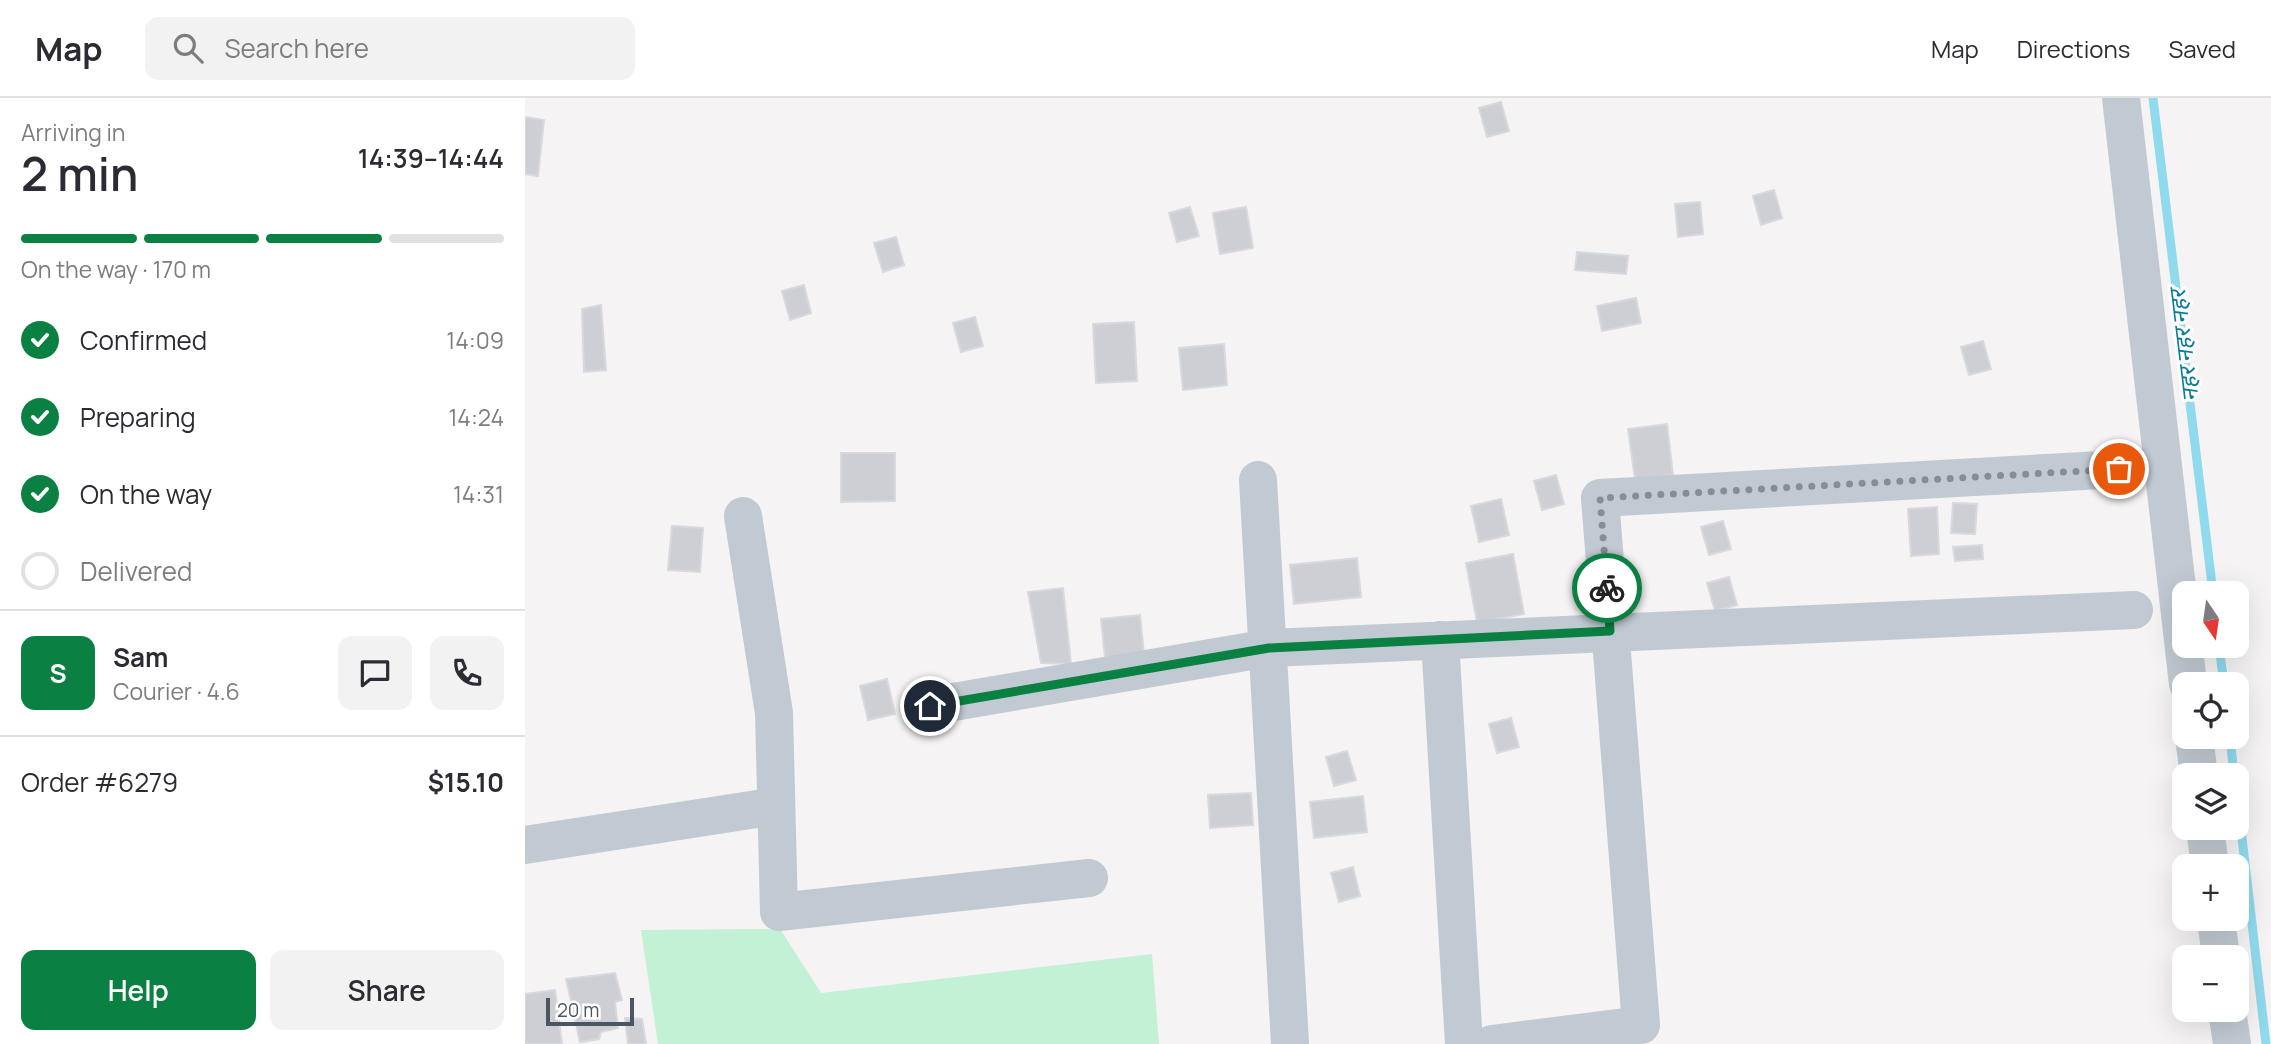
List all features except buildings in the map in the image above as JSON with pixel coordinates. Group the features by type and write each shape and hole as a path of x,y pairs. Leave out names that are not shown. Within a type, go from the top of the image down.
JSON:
{"street":[{"path":"2121,98 2187,672"},
{"path":"1492,1044 1641,1025 1600,498 2119,469"},
{"path":"1258,480 1290,1044"},
{"path":"743,516 774,713 779,912 1089,878"},
{"path":"930,706 1269,648 2134,610"},
{"path":"1440,640 1464,1044"},
{"path":"525,845 776,807"},
{"path":"2229,1022 2232,1044"}],"green space":[{"path":"780,929 821,993 1152,954 1159,1044 658,1044 641,930"}],"waterway":[{"name":"नहर नहर नहर","path":"2153,98 2212,581"},
{"name":"नहर नहर नहर","path":"2221,658 2222,672"},
{"name":"नहर नहर नहर","path":"2231,749 2233,763"},
{"name":"नहर नहर नहर","path":"2242,840 2266,1044"}],"way so far":[{"path":"1607,588 1600,498 2119,469"}],"route":[{"path":"930,706 1269,648 1610,631 1607,588"}]}
